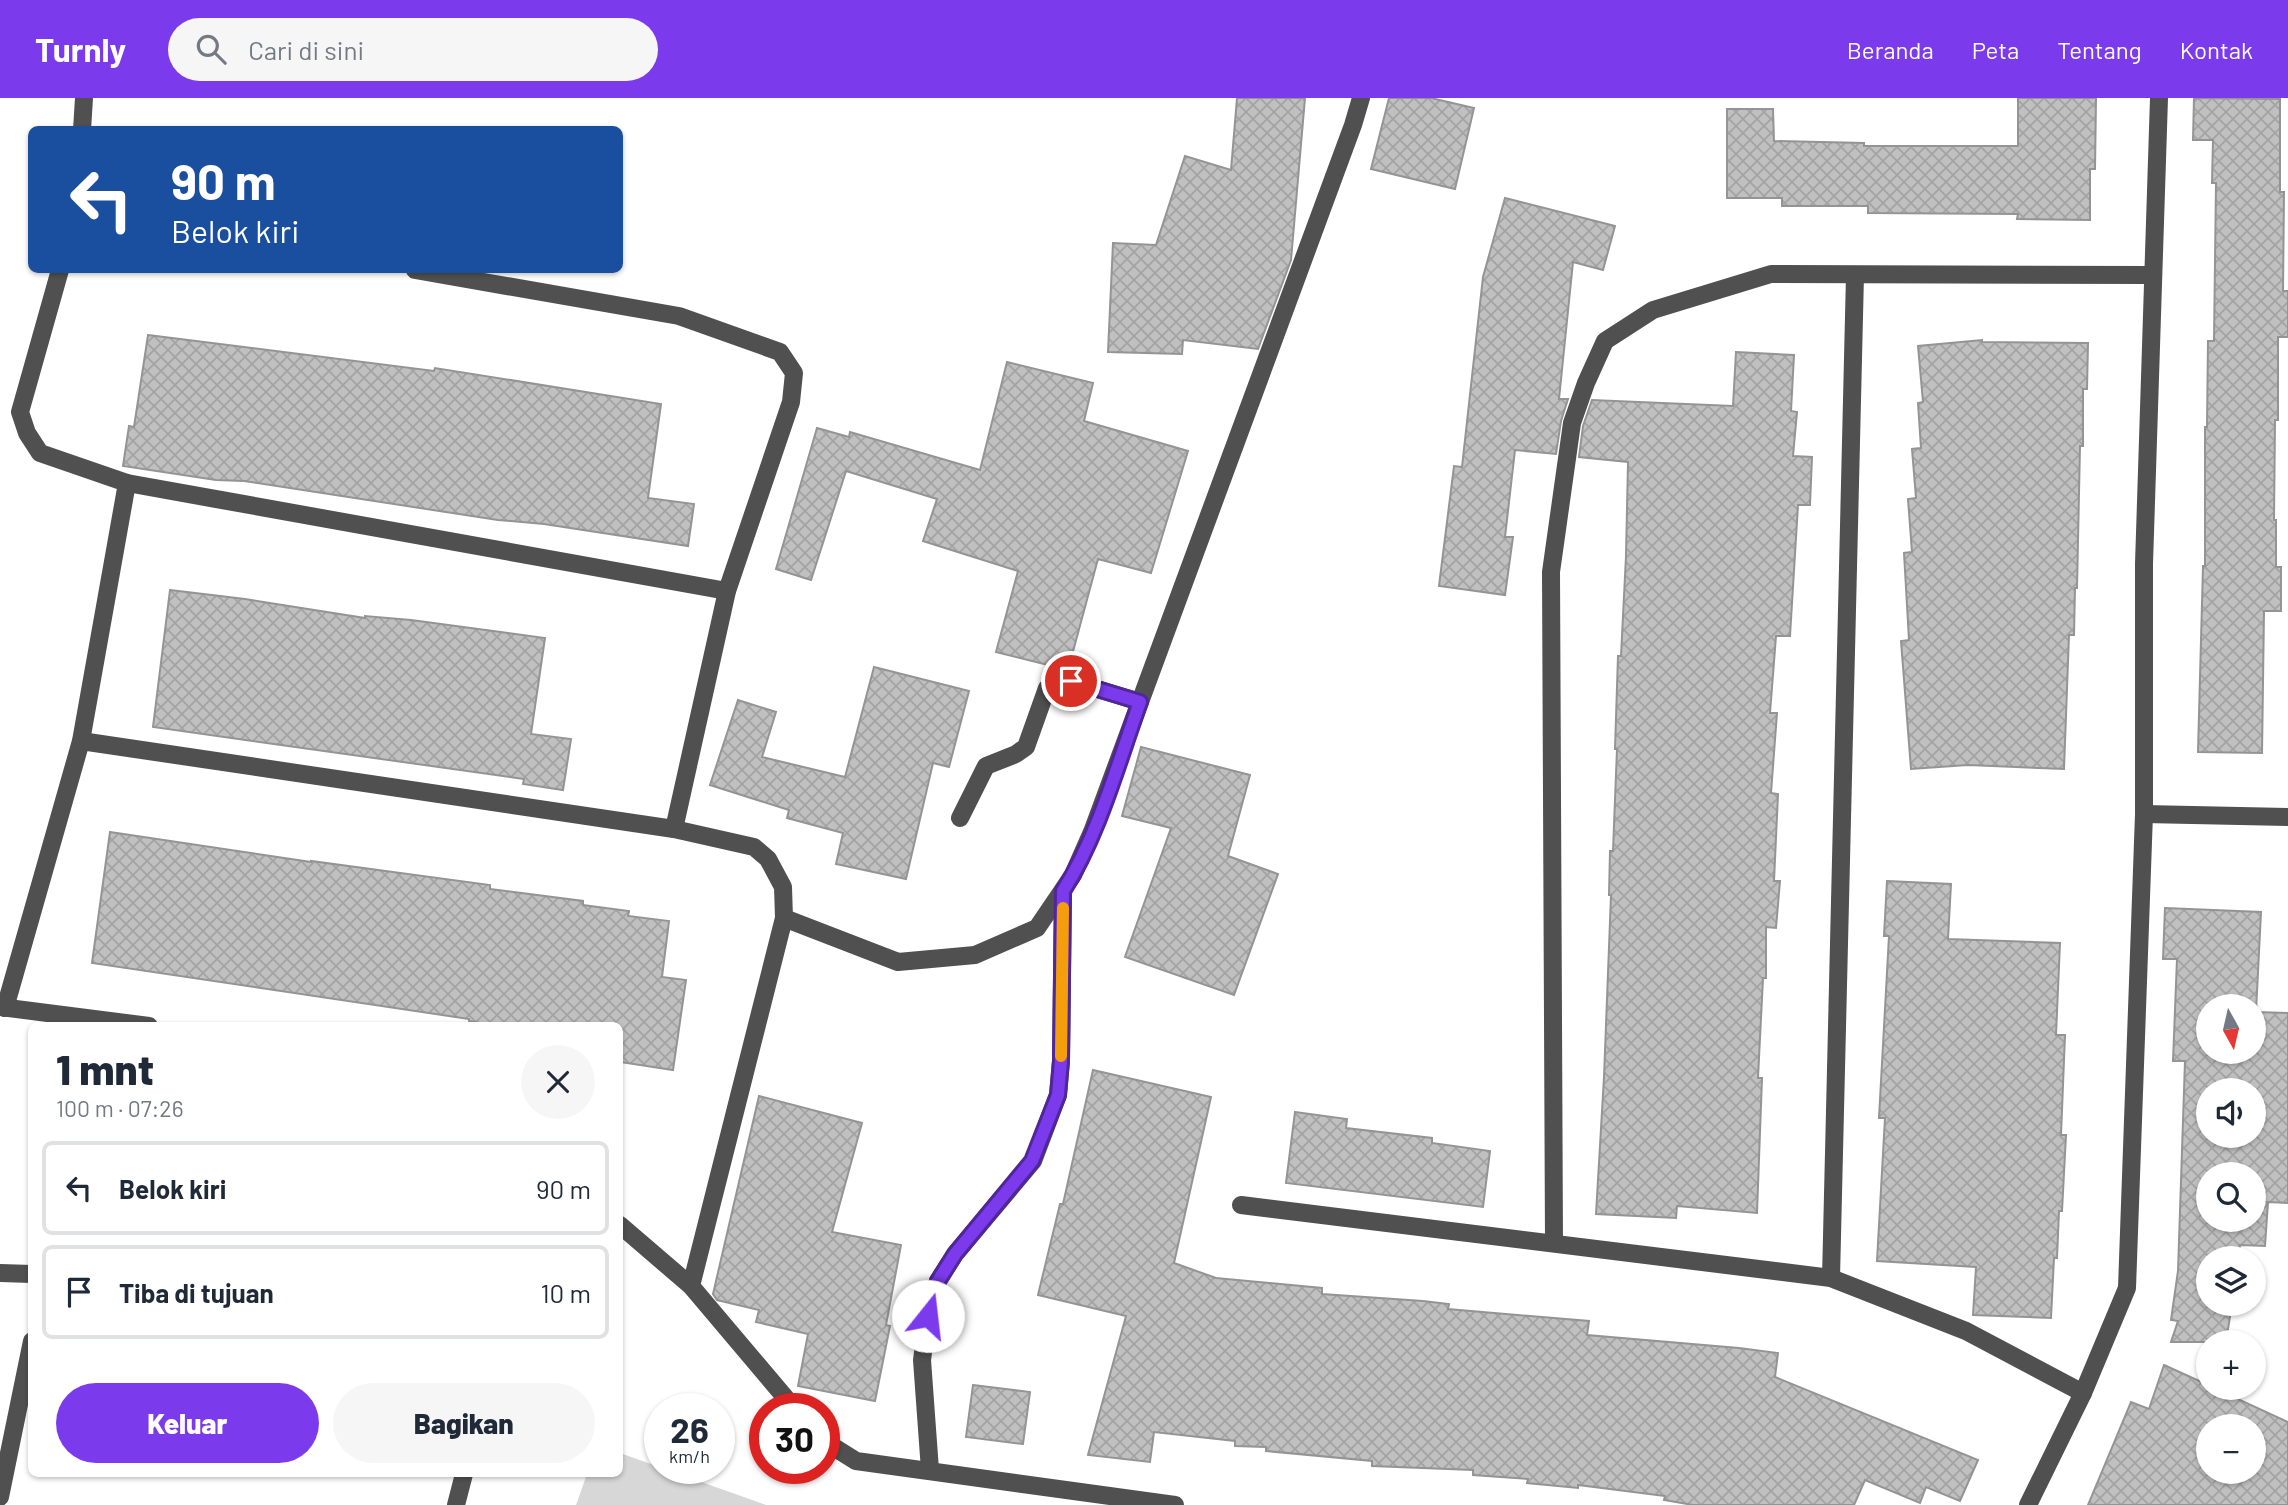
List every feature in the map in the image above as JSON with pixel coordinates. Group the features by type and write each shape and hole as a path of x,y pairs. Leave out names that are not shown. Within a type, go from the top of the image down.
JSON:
{"street":[{"path":"82,126 84,98"},
{"path":"784,918 898,962 975,955 1037,929 1073,875 1092,832 1270,353 1361,98"},
{"path":"2028,1505 2083,1393 2127,1288 2144,814 2144,564 2159,98"},
{"path":"59,273 20,412 27,433 40,453 127,484 727,591"},
{"path":"432,273 679,316 780,352 794,373 791,402 727,591 674,829"},
{"path":"1554,1243 1551,572 1572,423 1605,341 1654,310 1771,274 2152,275"},
{"path":"1831,1278 1855,275"},
{"path":"94,1022 66,1020 2,1008 81,741 127,484"},
{"path":"960,818 986,766 1026,747 1047,688 1058,681 1071,681 1140,702"},
{"path":"81,741 674,829 754,847 768,859 783,887 784,918 691,1286"},
{"path":"2144,814 2288,817"},
{"path":"930,1470 922,1360 928,1316 938,1281 955,1254 1032,1161 1058,1095 1061,1061 1063,891"},
{"path":"1241,1205 1831,1278 1966,1331 2083,1393"},
{"path":"623,1228 691,1286 781,1393"},
{"path":"0,1273 28,1273"},
{"path":"0,1497 28,1360"},
{"path":"840,1451 856,1461 1175,1505"},
{"path":"456,1505 463,1477"}],"shaded area":[{"path":"623,1454 644,1462 644,1484 707,1484 766,1505 576,1505 586,1477 623,1477"}],"building":[{"path":"1237,98 1305,98 1291,260 1258,349 1183,340 1182,354 1108,352 1113,243 1156,245 1185,156 1231,170"},
{"path":"1389,98 1431,98 1474,108 1455,189 1371,169"},
{"path":"2018,98 2096,98 2095,169 2090,169 2090,220 2017,219 2018,214 1868,213 1868,206 1782,206 1782,198 1727,198 1727,109 1773,109 1774,141 1864,143 1864,146 2018,146"},
{"path":"2194,98 2280,99 2280,192 2284,192 2283,291 2288,291 2288,337 2278,337 2278,420 2275,420 2274,520 2276,567 2281,567 2281,611 2264,611 2262,753 2198,752 2205,566 2205,427 2208,341 2214,341 2216,183 2212,183 2213,140 2193,140"},
{"path":"1505,198 1615,226 1603,270 1573,262 1559,399 1568,399 1561,421 1556,454 1515,450 1505,537 1513,537 1505,595 1439,586 1454,466 1462,467 1483,277"},
{"path":"148,335 434,371 435,368 661,404 648,498 694,504 688,546 244,481 216,480 123,466 129,426 134,427"},
{"path":"1982,340 2088,343 2087,389 2083,389 2083,446 2080,446 2077,588 2074,635 2069,635 2064,769 1968,765 1911,769 1901,641 1909,640 1904,553 1912,552 1908,499 1916,498 1912,449 1921,448 1918,403 1923,402 1918,346"},
{"path":"1736,352 1794,355 1791,411 1797,412 1793,456 1812,457 1810,505 1798,505 1790,636 1776,636 1770,713 1777,713 1771,793 1778,794 1774,881 1780,881 1776,928 1766,927 1766,978 1763,978 1758,1078 1762,1078 1757,1213 1677,1206 1676,1218 1596,1214 1604,1077 1611,895 1610,851 1613,851 1618,656 1621,656 1628,462 1579,457 1583,426 1592,400 1733,406"},
{"path":"1007,362 1093,383 1084,421 1188,451 1151,573 1098,559 1068,670 996,652 1018,571 923,541 937,499 846,471 811,580 776,569 817,428 849,437 850,432 980,470"},
{"path":"170,590 365,618 411,620 545,638 531,734 571,739 563,790 523,784 524,779 153,727"},
{"path":"874,667 969,691 949,767 933,763 906,879 836,864 843,833 787,818 789,810 710,785 738,700 776,712 762,757 845,777"},
{"path":"1141,747 1250,775 1228,856 1278,874 1234,995 1125,957 1171,828 1122,816"},
{"path":"110,832 490,885 490,889 583,901 583,905 629,911 628,916 669,921 662,977 686,980 673,1070 623,1062 623,1022 475,1022 469,1019 92,963"},
{"path":"1887,881 1951,884 1948,939 2060,943 2056,1035 2065,1035 2061,1135 2066,1135 2062,1211 2059,1211 2057,1258 2054,1258 2051,1318 1973,1315 1976,1267 1877,1261 1885,1118 1879,1118 1889,936 1884,936"},
{"path":"2165,908 2261,912 2257,994 2196,994 2196,1064 2266,1064 2266,1012 2288,1013 2288,1203 2268,1202 2266,1231 2266,1162 2196,1162 2196,1232 2266,1232 2265,1246 2196,1246 2196,1316 2230,1316 2228,1330 2196,1330 2196,1342 2171,1342 2178,1321 2171,1320 2178,1271 2185,1061 2173,1061 2177,959 2163,959"},
{"path":"1093,1070 1211,1097 1174,1263 1216,1278 1322,1288 1322,1294 1423,1301 1449,1304 1448,1309 1589,1321 1587,1335 1778,1353 1775,1377 1978,1460 1960,1501 1926,1487 1920,1503 1865,1480 1854,1505 1693,1505 1664,1500 1665,1496 1578,1485 1578,1488 1527,1483 1528,1479 1473,1475 1473,1470 1372,1466 1372,1461 1266,1451 1266,1447 1235,1446 1235,1441 1154,1432 1150,1462 1088,1455 1126,1316 1038,1295 1060,1204 1063,1204"},
{"path":"759,1096 862,1123 832,1232 901,1245 886,1325 890,1326 875,1401 798,1386 808,1334 756,1322 759,1310 717,1300 713,1294"},
{"path":"1295,1112 1347,1119 1346,1128 1432,1138 1432,1143 1490,1151 1483,1207 1286,1183"},
{"path":"2164,1365 2196,1380 2196,1400 2240,1400 2288,1422 2288,1505 2088,1505 2131,1402 2149,1409"},
{"path":"973,1385 1030,1392 1023,1444 966,1437"}],"slow traffic":[{"path":"1061,1056 1063,908"}],"route":[{"path":"928,1316 938,1281 955,1254 1032,1161 1058,1095 1061,1061 1063,891 1092,832 1140,702 1071,681"}]}
